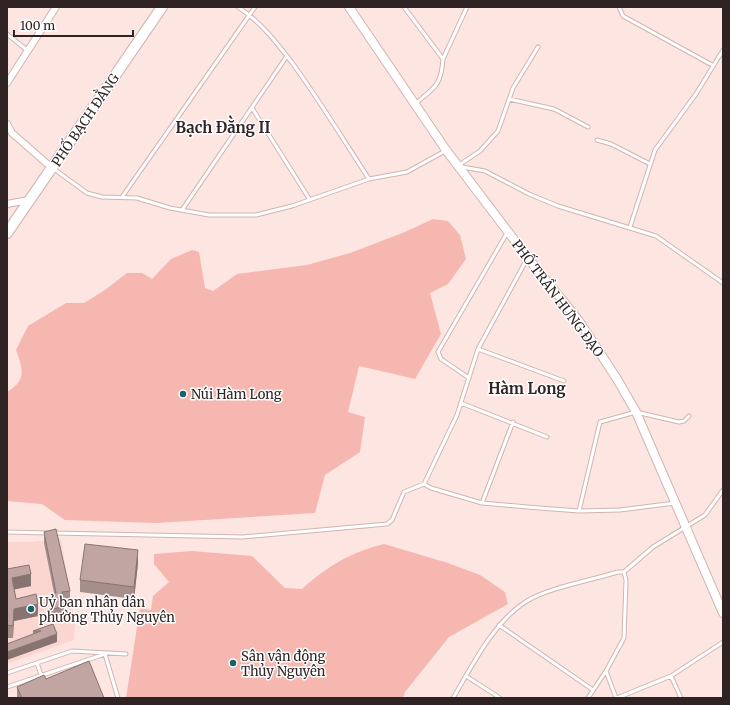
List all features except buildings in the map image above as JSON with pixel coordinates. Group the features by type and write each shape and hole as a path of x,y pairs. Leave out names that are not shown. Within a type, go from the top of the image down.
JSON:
{"main road":[{"name":"PHỐ BẠCH ĐẰNG","path":"7,233 162,7"}],"street":[{"path":"7,83 56,7"},
{"name":"PHỐ TRẦN HƯNG ĐẠO","path":"349,7 446,150 528,258 579,321 636,412 687,526 723,613"},
{"path":"7,124 12,133 52,168"},
{"path":"7,204 29,200"}],"lane":[{"path":"238,7 249,14 264,28 287,56 319,99 369,179"},
{"path":"122,198 255,7"},
{"path":"404,7 443,59"},
{"path":"415,104 438,84 442,75 443,59 467,7"},
{"path":"619,7 623,16 712,65"},
{"path":"7,34 27,50"},
{"path":"458,166 480,151 498,131 519,78 538,47"},
{"path":"630,227 655,150 696,94 712,65 723,50"},
{"path":"182,210 287,56"},
{"path":"510,99 554,109 588,127"},
{"path":"252,108 310,200"},
{"path":"597,140 611,144 650,164"},
{"path":"52,168 87,193 102,197 137,198 182,210 209,215 256,216 310,200 369,179 407,172 446,150"},
{"path":"458,166 485,171 529,194 558,206 656,236 723,283"},
{"path":"469,378 441,359 438,352 508,231"},
{"path":"7,532 243,537 387,524 392,520 404,492 424,484 457,415 478,349 528,258"},
{"path":"478,349 564,381"},
{"path":"461,403 547,437"},
{"path":"579,511 598,423 636,412 679,422 684,421 689,416"},
{"path":"482,503 512,422"},
{"path":"424,484 431,488 482,503 579,511 620,510 676,503"},
{"path":"453,698 499,625 515,610 538,595 618,572 624,572 654,547 705,515 723,490"},
{"path":"588,698 606,671 624,638 626,580 624,572"},
{"path":"499,625 593,690"},
{"path":"606,671 617,698 671,676 723,642"},
{"path":"7,674 72,651 126,654"},
{"path":"7,687 105,654"},
{"path":"105,654 118,698"},
{"path":"37,663 41,675"},
{"path":"466,676 500,698"},
{"path":"671,676 682,698"}],"shaded area":[{"path":"433,219 448,221 460,235 466,259 448,284 430,293 441,334 415,379 359,366 348,412 365,417 360,452 325,475 315,513 156,523 65,520 42,504 7,501 7,392 18,383 22,374 22,369 16,350 28,326 66,303 84,303 105,290 127,273 142,273 152,279 171,259 192,250 199,252 205,288 213,291 237,274 307,265 350,253 405,232"},
{"path":"61,539 75,624 74,640 7,664 7,542 31,542"},
{"path":"384,544 448,563 480,575 505,592 508,604 449,637 405,692 403,698 126,698 140,608 151,610 153,596 169,582 154,564 154,554 192,551 252,556 285,588 302,589 340,561"}],"place":[{"name":"Núi Hàm Long","path":"183,394"},
{"name":"Uỷ ban nhân dân phường Thủy Nguyên","path":"31,609"},
{"name":"Sân vận động Thủy Nguyên","path":"233,663"}],"district":[{"name":"Bạch Đằng II","path":"223,128"},
{"name":"Hàm Long","path":"527,389"}]}
